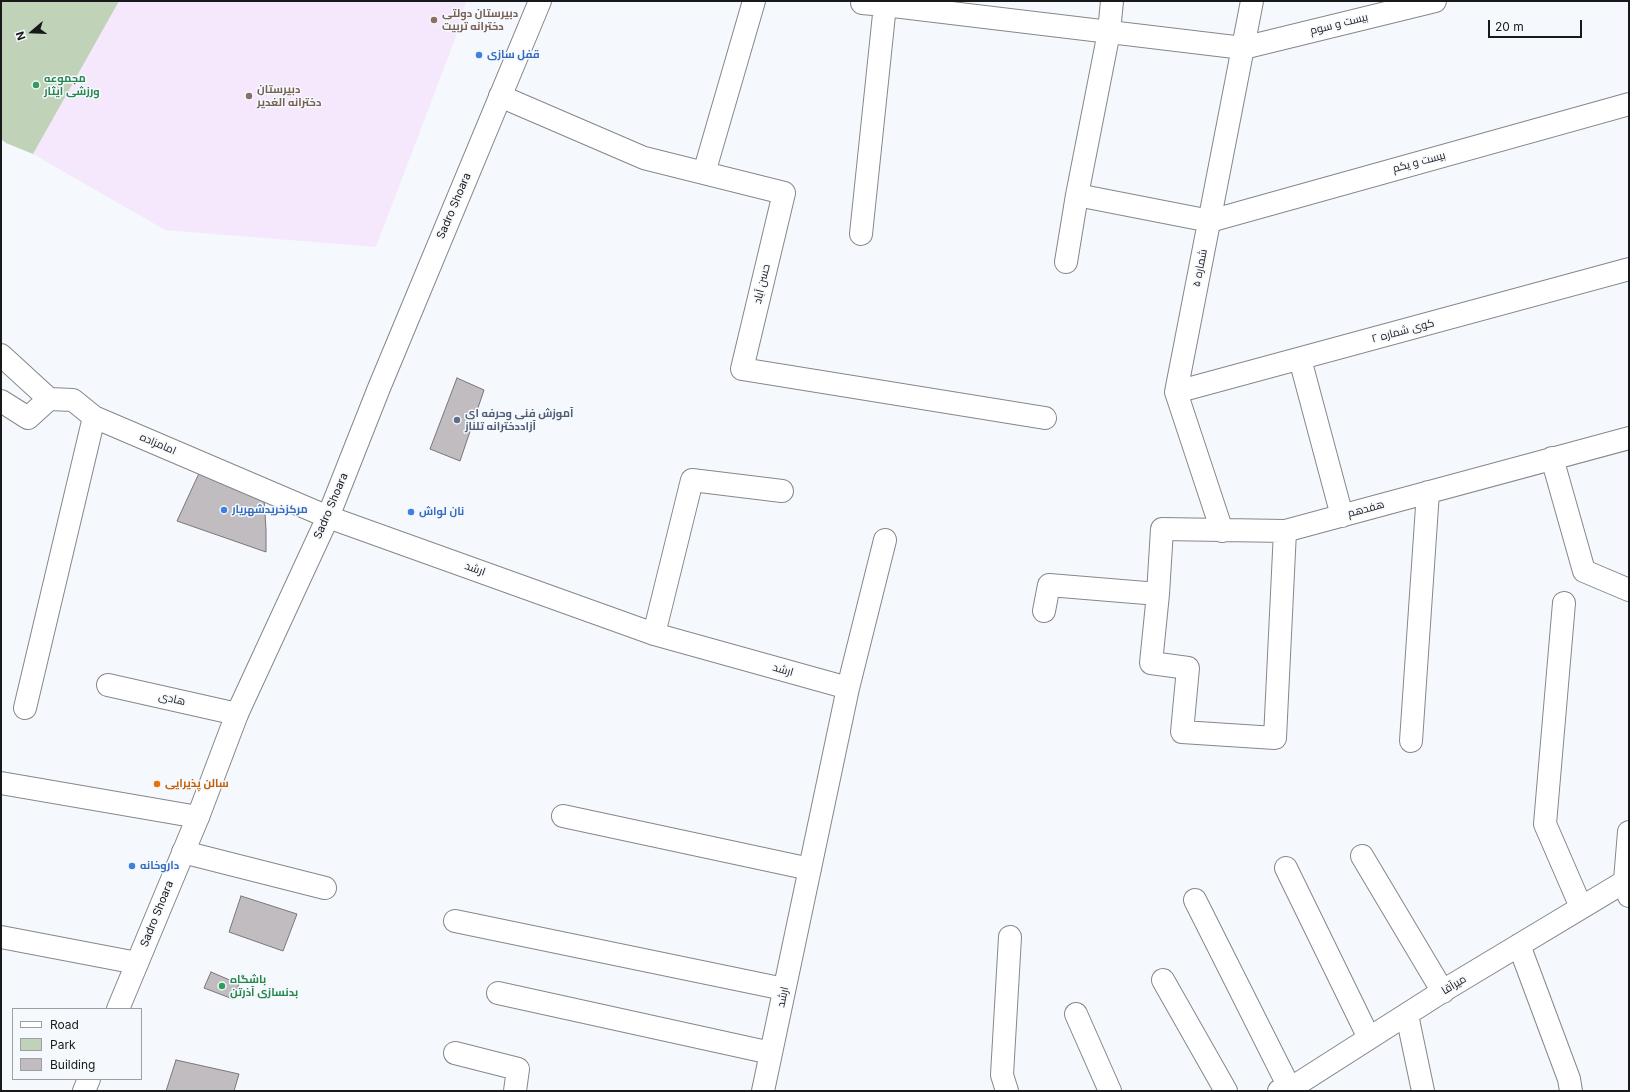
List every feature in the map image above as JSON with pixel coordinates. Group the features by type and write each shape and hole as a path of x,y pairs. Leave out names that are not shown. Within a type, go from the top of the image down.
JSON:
{"street":[{"name":"Sadro Shoara","path":"118,1008 198,817 237,714 328,517 379,388 540,1"},
{"path":"704,173 754,1"},
{"path":"862,1 862,3 1243,48"},
{"path":"1066,262 1077,195 1109,32 1112,1"},
{"name":"شماره ۵","path":"1222,531 1176,392 1252,1"},
{"name":"بیست و سوم","path":"1243,48 1434,1"},
{"path":"861,234 885,5"},
{"name":"حسن آباد","path":"500,96 644,158 784,193 742,369 1045,418"},
{"name":"بیست و یکم","path":"1210,221 1629,104"},
{"path":"1077,195 1210,221"},
{"name":"کوی شماره ۲","path":"1176,392 1629,269"},
{"path":"1,354 49,399 28,418 1,401"},
{"path":"1300,359 1342,516"},
{"name":"امامزاده","path":"49,399 73,400 94,417 328,517"},
{"path":"25,708 94,417"},
{"name":"هفدهم","path":"1158,594 1162,529 1285,531 1629,438"},
{"path":"1552,458 1584,570 1629,590"},
{"path":"654,634 692,480 782,491"},
{"path":"1411,741 1428,492"},
{"name":"ارشد","path":"328,517 654,634 848,688 762,1091"},
{"path":"1044,611 1049,585 1158,594 1151,663 1188,668 1182,732 1275,738 1285,531"},
{"path":"848,688 885,540"},
{"path":"1564,603 1545,824 1581,907"},
{"name":"هادی","path":"108,685 237,714"},
{"path":"1,783 198,817"},
{"path":"562,816 810,869"},
{"path":"1628,885 1629,832"},
{"path":"183,852 325,888"},
{"path":"1362,856 1443,992"},
{"path":"1286,868 1369,1038"},
{"name":"میرآقا","path":"1284,1089 1299,1082 1581,907 1628,885"},
{"path":"1195,900 1284,1089"},
{"path":"455,921 784,989"},
{"path":"1,937 138,963"},
{"path":"1007,1091 1002,1075 1010,937"},
{"path":"1519,945 1569,1079 1571,1091"},
{"path":"1164,980 1226,1091"},
{"path":"498,993 771,1053"},
{"path":"1076,1014 1110,1091"},
{"path":"1407,1014 1423,1091"},
{"path":"455,1053 518,1069 515,1091"},
{"path":"84,1091 89,1080"}],"shaded area":[{"name":"دبیرستان دخترانه الغدیر","path":"117,1 466,1 455,39 376,247 165,230 33,154"}],"green space":[{"name":"مجموعه ورزشی ایثار","path":"1,1 119,1 33,154 6,143 1,139"}],"building":[{"name":"آموزش فنی وحرفه ای آزاددخترانه تلناز","path":"457,378 484,390 460,461 430,449"},
{"name":"مرکزخریدشهریار","path":"201,469 264,498 266,552 177,521"},
{"path":"241,896 297,914 283,951 229,932"},
{"name":"باشگاه بدنسازی آذرتن","path":"211,972 239,984 233,999 204,988"},
{"path":"176,1060 239,1074 234,1091 166,1091"}],"place":[{"name":"دبیرستان دولتی دخترانه تربیت","path":"434,20"},
{"name":"قفل سازی","path":"479,55"},
{"name":"مجموعه ورزشی ایثار","path":"36,85"},
{"name":"دبیرستان دخترانه الغدیر","path":"249,96"},
{"name":"آموزش فنی وحرفه ای آزاددخترانه تلناز","path":"457,420"},
{"name":"مرکزخریدشهریار","path":"224,510"},
{"name":"نان لواش","path":"411,512"},
{"name":"سالن پذیرایی","path":"157,784"},
{"name":"داروخانه","path":"132,866"},
{"name":"باشگاه بدنسازی آذرتن","path":"222,986"}]}
